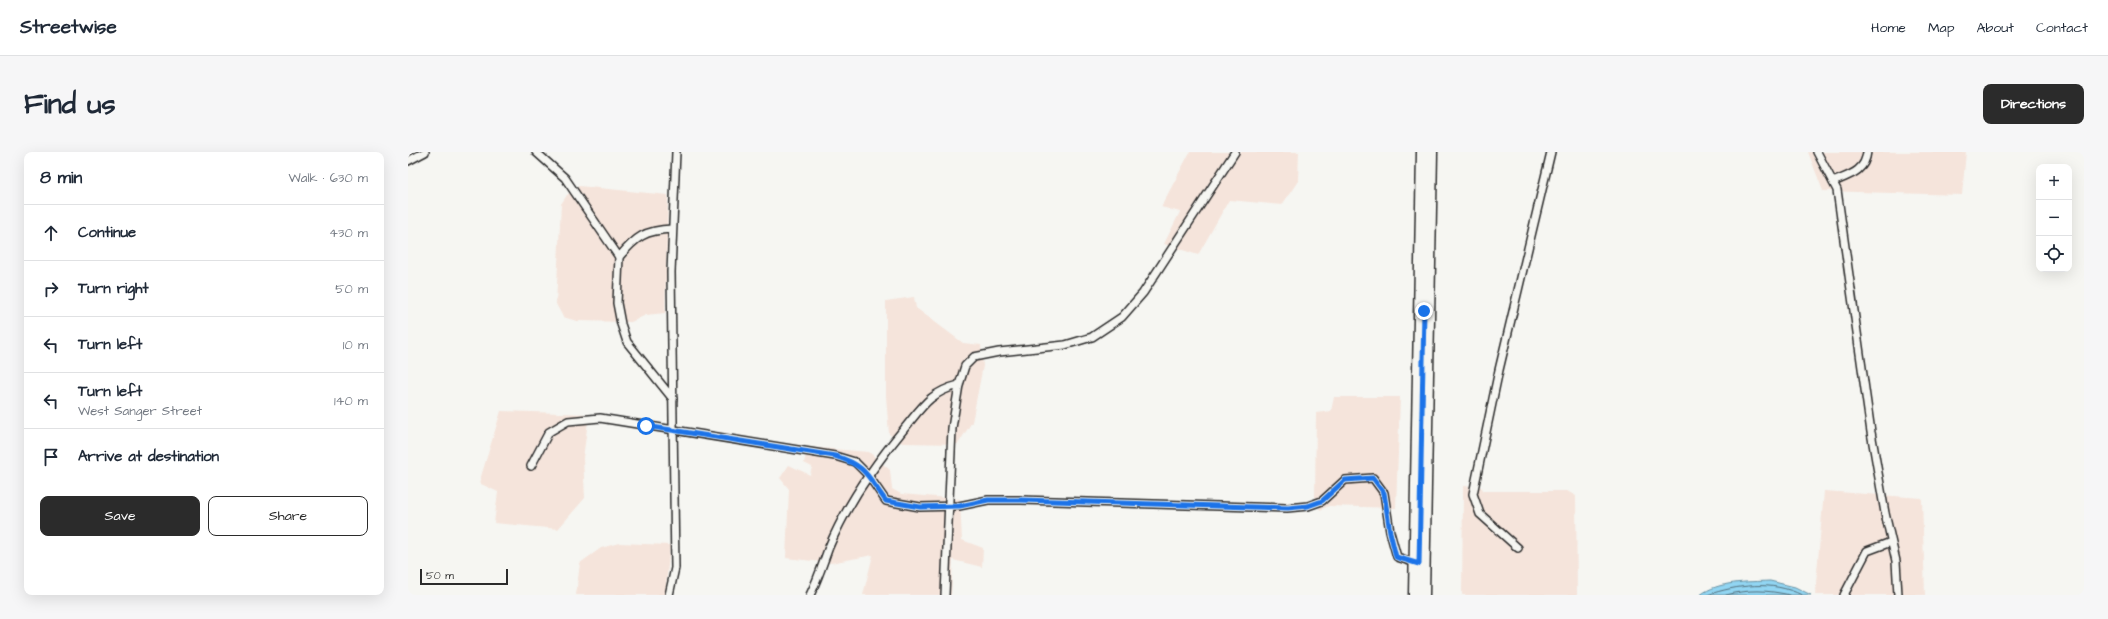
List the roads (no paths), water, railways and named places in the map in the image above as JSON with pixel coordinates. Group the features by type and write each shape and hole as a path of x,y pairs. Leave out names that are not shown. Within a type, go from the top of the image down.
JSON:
{"main road":[{"path":"1419,595 1427,152"}],"lane":[{"path":"408,161 424,152"},
{"path":"536,152 565,178 618,257 617,303 627,342 673,399"},
{"path":"669,595 676,568 673,464 674,430 671,272 676,152"},
{"path":"945,595 950,506 949,458 959,385 965,366 974,357 999,352 1065,345 1092,337 1122,317 1143,293 1235,152"},
{"path":"1518,548 1480,514 1473,494 1501,362 1551,152"},
{"path":"1816,152 1837,190 1871,432 1891,542 1896,561 1898,595"},
{"path":"1833,182 1861,170 1866,159 1867,152"},
{"path":"618,257 636,238 658,230 672,229"},
{"path":"810,595 822,570 830,547 868,475 921,406 943,389 959,385"},
{"path":"531,466 549,432 568,421 600,418 835,456 855,462 868,475 886,501 920,507 950,506 988,500 1021,500 1288,508 1308,506 1322,501 1345,480 1373,478 1384,493 1390,532 1396,557 1419,564"},
{"path":"1844,595 1866,551 1891,542"}],"water":[{"path":"1770,581 1795,587 1811,595 1700,595 1716,587 1734,583"}]}
